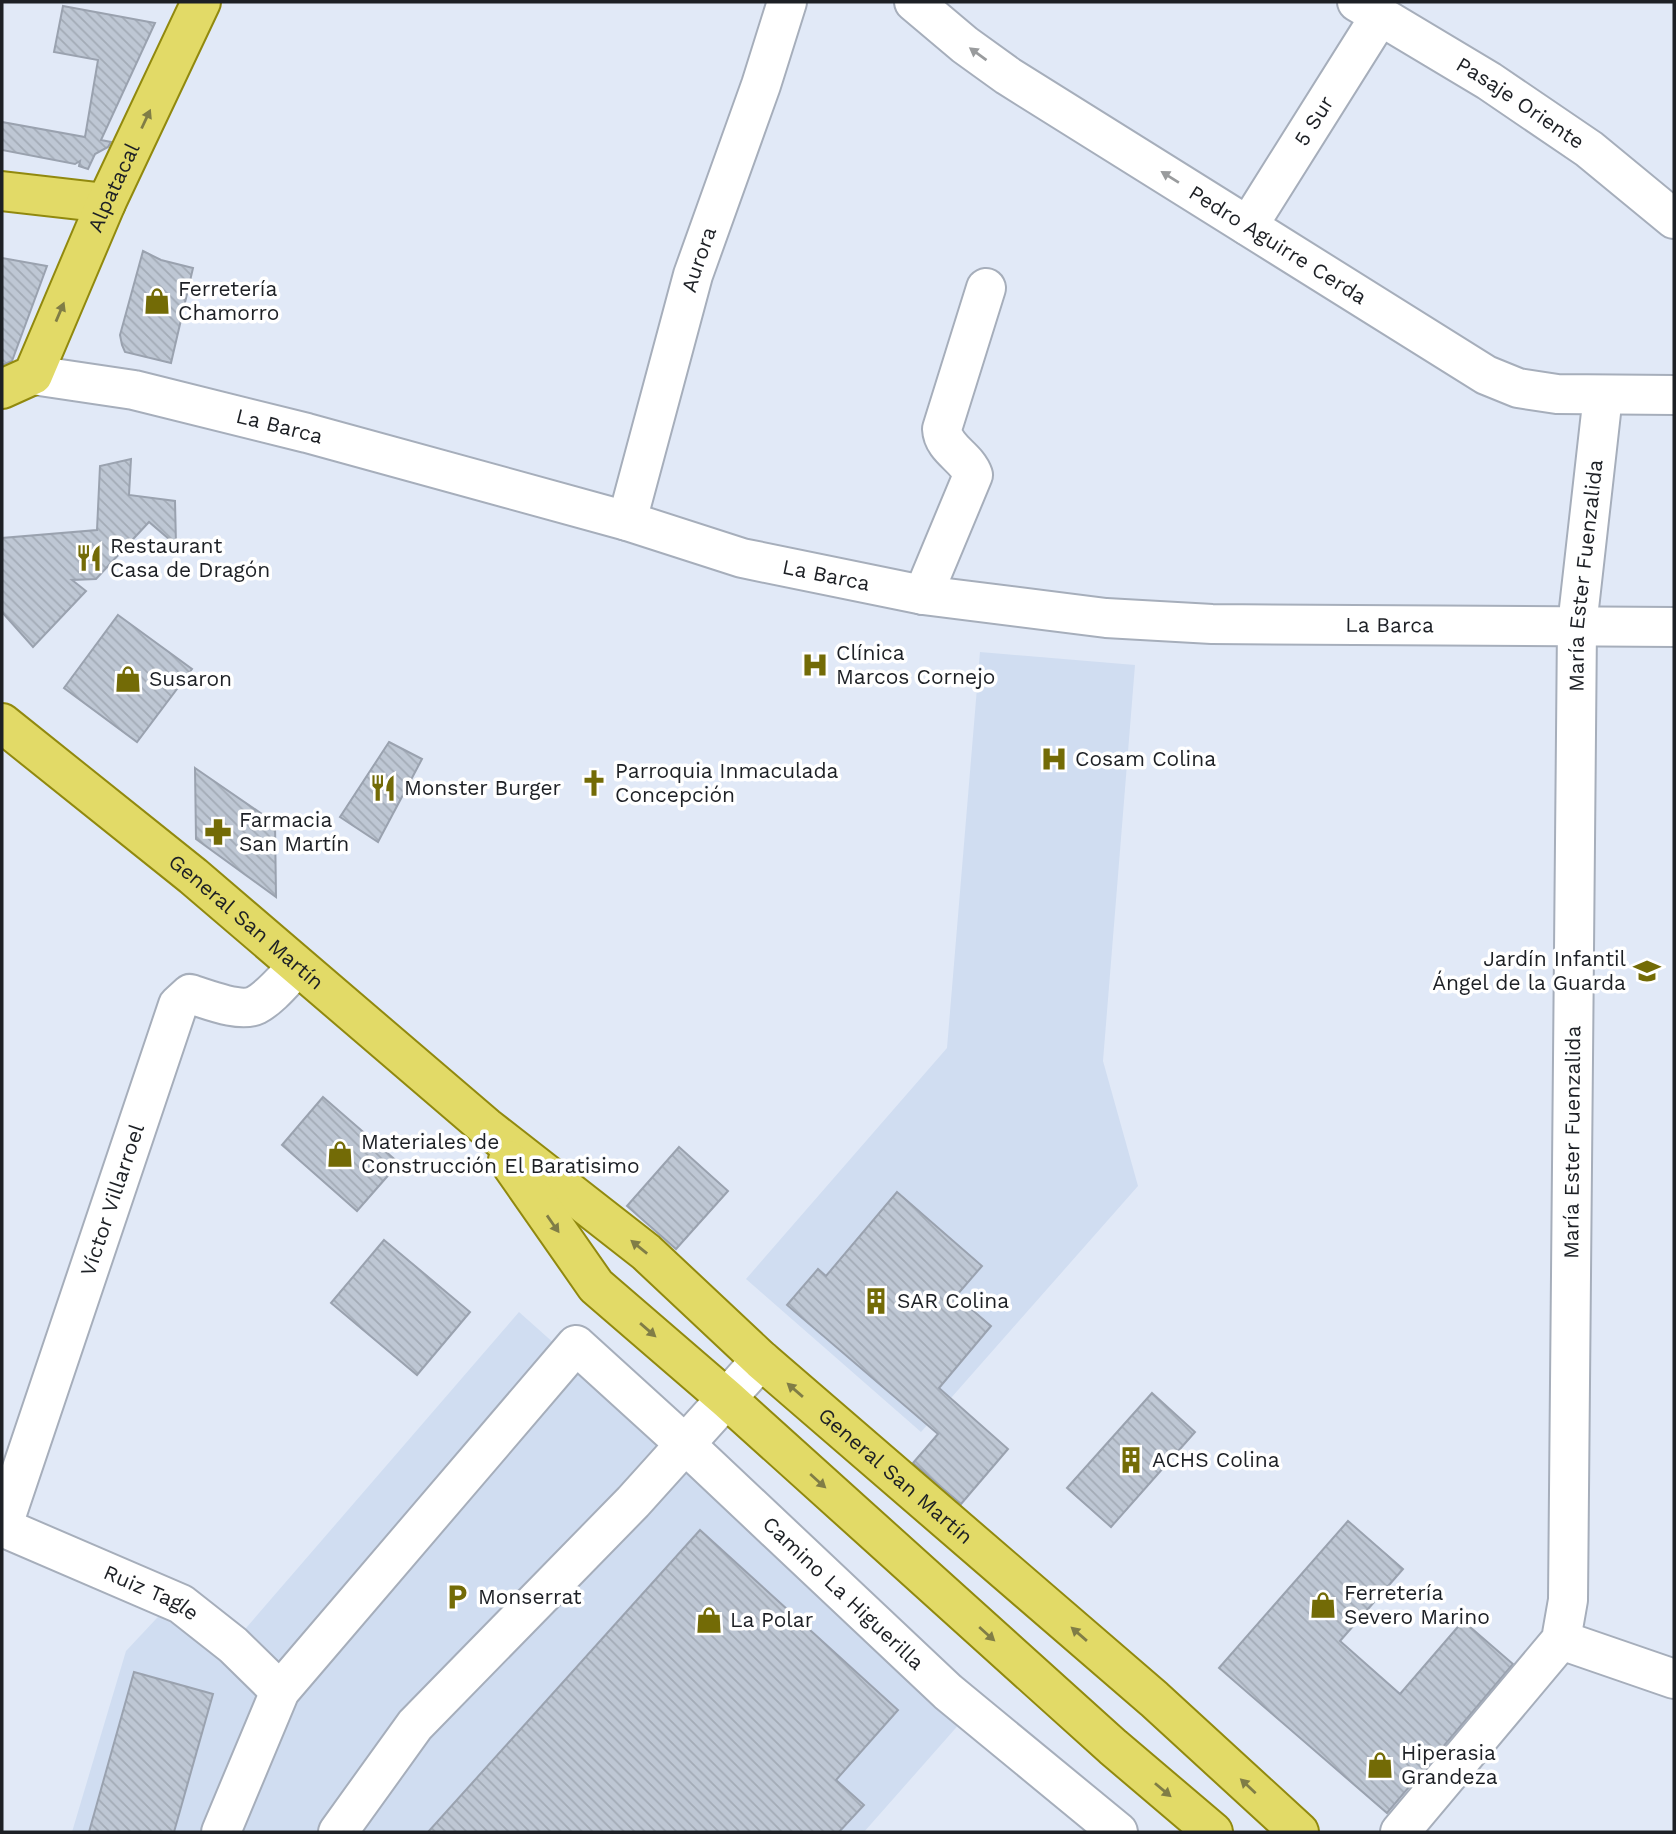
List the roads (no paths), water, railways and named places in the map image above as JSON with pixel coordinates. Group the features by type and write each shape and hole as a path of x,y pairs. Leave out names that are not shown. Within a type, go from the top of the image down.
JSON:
{"main road":[{"name":"Alpatacal","path":"18,382 201,2"},
{"path":"2,191 106,203"},
{"name":"General San Martín","path":"2,723 193,876 486,1128 646,1252 761,1360 1154,1699 1298,1832"},
{"name":"General San Martín","path":"486,1128 596,1286 727,1399 1113,1747 1213,1832"}],"street":[{"name":"Aurora","path":"627,522 693,275 761,85 787,2"},
{"name":"Pedro Aguirre Cerda","path":"914,2 965,45 1008,76 1486,375 1518,388 1557,394 1674,395"},
{"name":"5 Sur","path":"1248,226 1369,9"},
{"name":"Pasaje Oriente","path":"1369,9 1489,81 1589,149 1674,219"},
{"path":"923,595 973,475 971,467 942,437 942,429 986,288"},
{"name":"La Barca","path":"18,382 134,390 294,429 627,522 742,558 923,595 1107,618 1212,624 1674,627"},
{"name":"María Ester Fuenzalida","path":"1561,1640 1568,1600 1577,625 1603,395"},
{"name":"Víctor Villarroel","path":"2,1527 178,1005 190,994 239,1008 249,1008 257,1004 297,967"},
{"name":"Camino La Higuerilla","path":"280,1691 576,1345 948,1692 1118,1832"},
{"path":"338,1832 415,1725 686,1445 761,1360"},
{"name":"Ruiz Tagle","path":"2,1527 181,1604 233,1645 280,1691"},
{"path":"1400,1832 1561,1640 1674,1679"},
{"path":"221,1832 280,1691"}],"place":[{"name":"Ferretería Chamorro","path":"157,301"},
{"name":"Restaurant Casa de Dragón","path":"89,558"},
{"name":"Clínica Marcos Cornejo","path":"815,665"},
{"name":"Susaron","path":"128,679"},
{"name":"Cosam Colina","path":"1054,759"},
{"name":"Parroquia Inmaculada Concepción","path":"594,783"},
{"name":"Monster Burger","path":"383,788"},
{"name":"Farmacia San Martín","path":"218,832"},
{"name":"Jardín Infantil Ángel de la Guarda","path":"1647,971"},
{"name":"Materiales de Construcción El Baratisimo","path":"340,1154"},
{"name":"SAR Colina","path":"876,1301"},
{"name":"ACHS Colina","path":"1131,1460"},
{"name":"Monserrat","path":"457,1597"},
{"name":"Ferretería Severo Marino","path":"1323,1605"},
{"name":"La Polar","path":"709,1620"},
{"name":"Hiperasia Grandeza","path":"1380,1765"}]}
